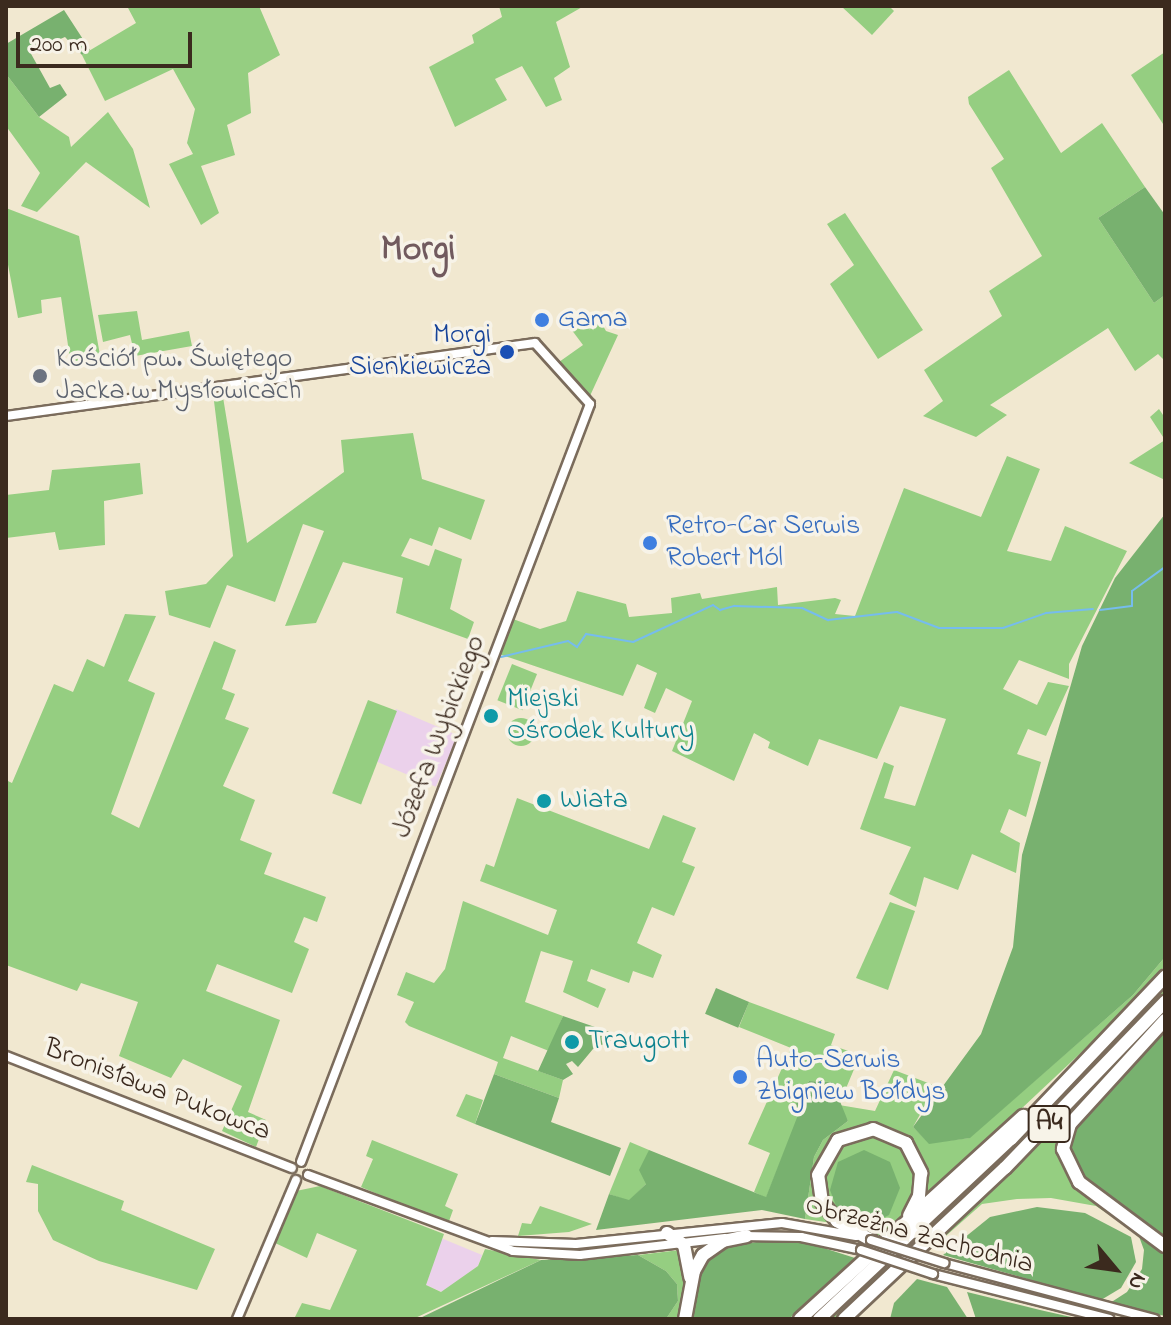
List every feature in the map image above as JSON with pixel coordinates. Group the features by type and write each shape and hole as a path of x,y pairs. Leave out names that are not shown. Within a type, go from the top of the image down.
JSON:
{"highway":[{"name":"A4","path":"819,1319 983,1166 1165,977"},
{"name":"A4","path":"844,1319 1005,1168 1165,1002"},
{"path":"1165,1020 1070,1124 1063,1149 1079,1182 1165,1246"},
{"path":"800,1319 1116,1030"},
{"path":"871,1240 837,1221 819,1189 828,1152 850,1133 887,1132 914,1153 921,1173 919,1196 897,1231"},
{"path":"667,1233 682,1242 692,1288"},
{"path":"685,1319 703,1255 723,1241 746,1236"}],"street":[{"name":"Józefa Wybickiego","path":"6,416 535,343 581,393 589,413 301,1162"},
{"name":"Bronisława Pukowca","path":"6,1056 292,1168"},
{"path":"237,1319 296,1180 292,1168 301,1162 308,1175 296,1180"},
{"name":"Obrzeżna Zachodnia","path":"308,1175 513,1251 580,1255 746,1236 814,1238 933,1274 1109,1319"},
{"name":"Obrzeżna Zachodnia","path":"479,1240 532,1246 782,1223 871,1240 944,1263 1155,1319"}],"shaded area":[{"path":"396,709 458,735 436,787 374,761"},
{"path":"441,1238 482,1255 478,1266 442,1292 426,1285"}],"green space":[{"path":"127,6 259,6 280,55 248,73 251,113 227,125 235,155 201,166 219,213 201,225 169,164 193,154 187,143 195,109 173,69 105,101 82,55 136,23"},
{"path":"499,6 584,6 556,22 570,67 554,78 562,100 546,107 522,66 495,79 507,100 455,127 429,67 474,43 472,35 502,17"},
{"path":"841,6 889,6 894,11 872,35"},
{"path":"64,10 90,50 82,55 65,37 30,52 50,88 60,84 67,95 39,117 6,74 6,44"},
{"path":"1165,52 1165,127 1131,75"},
{"path":"1009,70 1061,153 1102,123 1145,187 1098,218 1154,303 1165,295 1165,361 1158,354 1135,371 1108,328 990,405 1007,415 976,437 923,416 943,401 924,370 1002,316 989,291 1042,256 991,168 1004,159 969,104 968,97"},
{"path":"6,74 39,117 69,137 71,147 108,112 133,149 150,208 86,162 37,212 21,206 40,173 6,126"},
{"path":"1145,187 1165,215 1165,295 1154,303 1098,218"},
{"path":"6,208 79,236 101,361 71,366 61,297 41,300 42,313 18,318 6,254"},
{"path":"845,213 923,330 878,359 830,284 854,265 827,224"},
{"path":"137,311 142,340 189,331 192,346 135,356 130,335 103,342 98,315"},
{"path":"595,312 606,331 618,335 589,398 559,362 583,345 571,329"},
{"path":"222,391 247,543 344,472 341,440 413,433 422,479 485,500 471,540 439,527 432,546 410,538 401,556 429,566 435,549 462,559 450,609 474,622 468,639 396,613 403,578 343,562 316,623 285,626 324,531 303,524 275,602 227,585 210,628 169,615 165,591 206,584 233,556 213,393"},
{"path":"1159,409 1165,418 1165,440 1150,417"},
{"path":"1165,440 1165,480 1129,463"},
{"path":"1007,456 1040,469 1007,551 1051,561 1065,526 1127,551 1069,664 1069,679 1019,660 1003,689 1037,705 1048,682 1069,686 1046,736 1028,729 1017,754 1041,762 1026,817 1009,809 1000,832 1020,843 1016,873 972,854 958,890 924,877 916,907 889,894 911,847 860,829 884,762 894,766 884,798 915,806 946,719 900,706 877,759 819,739 808,766 768,748 770,742 754,733 734,781 672,751 692,701 666,688 655,713 644,708 657,673 637,664 623,696 499,654 513,619 540,629 566,621 577,591 626,604 629,617 672,613 671,598 700,593 702,599 777,587 778,605 835,598 841,600 835,614 855,616 904,488 981,517"},
{"path":"140,463 143,494 104,501 105,545 59,550 55,532 6,538 6,495 49,490 52,470"},
{"path":"1165,514 1165,957 1133,995 970,1138 929,1144 913,1127 981,1034 1013,947 1022,855 1082,646 1115,578"},
{"path":"125,614 156,616 128,681 155,693 111,814 139,828 214,641 236,650 222,689 235,694 225,719 249,728 223,786 255,800 240,840 272,853 264,874 326,897 317,922 304,917 294,942 309,949 292,993 217,964 206,991 280,1020 248,1112 266,1120 256,1147 222,1131 242,1086 183,1059 171,1078 119,1056 138,1002 81,983 77,991 6,965 6,780 12,783 54,684 73,692 87,659 104,667"},
{"path":"512,664 537,674 522,710 497,700"},
{"path":"368,700 397,711 361,804 332,793"},
{"path":"521,718 531,722 535,732 531,742 521,746 511,742 507,732 511,722"},
{"path":"517,798 649,849 663,815 696,828 682,862 695,867 674,916 652,907 637,943 662,955 653,978 633,971 629,983 591,969 587,981 606,989 598,1008 563,992 573,961 541,951 525,1002 563,1016 549,1051 511,1036 503,1058 563,1080 559,1098 494,1074 498,1062 409,1026 405,1022 414,1002 397,995 406,972 434,983 445,969 463,901 548,935 557,910 480,881 486,864 494,867"},
{"path":"890,902 915,911 888,990 856,978"},
{"path":"1165,957 1165,966 1103,1032 923,1201 927,1177 918,1152 894,1131 861,1127 835,1138 817,1165 814,1178 832,1223 805,1219 814,1157 823,1140 848,1121 839,1105 875,1111 894,1070 936,1086 913,1127 929,1143 969,1138 1133,995"},
{"path":"1165,983 1165,996 1065,1102 917,1248 908,1245"},
{"path":"716,988 749,1002 738,1028 705,1014"},
{"path":"749,1002 835,1034 831,1045 860,1055 839,1105 832,1082 809,1081 796,1103 799,1115 766,1198 754,1192 770,1153 748,1144 791,1048 739,1027"},
{"path":"1165,1011 1063,1127 1058,1150 1070,1182 1137,1233 1096,1206 1051,1198 1017,1199 982,1204 930,1250"},
{"path":"563,1016 621,1036 593,1049 578,1067 572,1061 566,1064 573,1074 563,1080 538,1071"},
{"path":"1165,1026 1165,1240 1084,1178 1069,1150 1076,1125"},
{"path":"494,1074 559,1098 551,1122 621,1148 610,1176 475,1124"},
{"path":"809,1081 832,1082 848,1121 823,1140 814,1157 805,1219 762,1210 596,1230 609,1194 629,1200 646,1184 639,1170 649,1150 766,1197 798,1115 796,1103"},
{"path":"466,1094 483,1100 475,1124 456,1116"},
{"path":"864,1133 900,1143 918,1180 906,1215 883,1237 848,1224 826,1199 823,1184 826,1163 839,1144"},
{"path":"372,1140 458,1174 445,1206 453,1210 448,1224 361,1187 373,1159 366,1156"},
{"path":"630,1142 649,1150 646,1184 629,1201 609,1194"},
{"path":"864,1150 890,1162 900,1188 889,1215 862,1228 838,1211 830,1190 838,1162"},
{"path":"32,1165 124,1201 121,1210 215,1249 197,1290 99,1261 53,1240 38,1211 38,1184 26,1182"},
{"path":"320,1186 444,1234 426,1285 441,1292 478,1266 485,1249 541,1260 413,1319 294,1319 302,1303 330,1310 357,1250 317,1233 307,1258 273,1242 296,1191"},
{"path":"540,1206 592,1224 569,1232 518,1236 522,1223 531,1224"},
{"path":"1037,1207 1085,1213 1131,1237 1136,1262 1121,1288 1101,1300 943,1255 990,1217"},
{"path":"1137,1231 1165,1252 1165,1316 1110,1303 1127,1292 1142,1269 1144,1250"},
{"path":"762,1241 808,1243 855,1258 789,1319 690,1319 704,1260 716,1249"},
{"path":"680,1250 687,1282 683,1313 679,1319 666,1319 678,1301 677,1284 666,1271 638,1255"},
{"path":"638,1255 666,1271 677,1284 678,1301 666,1319 418,1319 541,1260"},
{"path":"883,1266 893,1270 838,1319 825,1319"},
{"path":"917,1279 947,1287 968,1319 890,1319 894,1303"},
{"path":"967,1292 1040,1310 1080,1319 976,1319"}],"waterway":[{"path":"1100,610 1132,606 1132,591 1165,567"},
{"path":"501,657 568,641 577,647 586,634 633,642 713,605 720,610 734,606 802,608 828,620 897,612 939,628 1003,628 1046,613 1093,609"}],"place":[{"name":"Gama","path":"542,320"},
{"name":"Morgi Sienkiewicza","path":"507,352"},
{"name":"Kościół pw. Świętego Jacka w Mysłowicach","path":"40,376"},
{"name":"Retro-Car Serwis Robert Mól","path":"650,543"},
{"name":"Miejski Ośrodek Kultury","path":"491,716"},
{"name":"Wiata","path":"544,801"},
{"name":"Traugott","path":"572,1042"},
{"name":"Auto-Serwis Zbigniew Bołdys","path":"740,1077"}],"district":[{"name":"Morgi","path":"418,251"}]}
